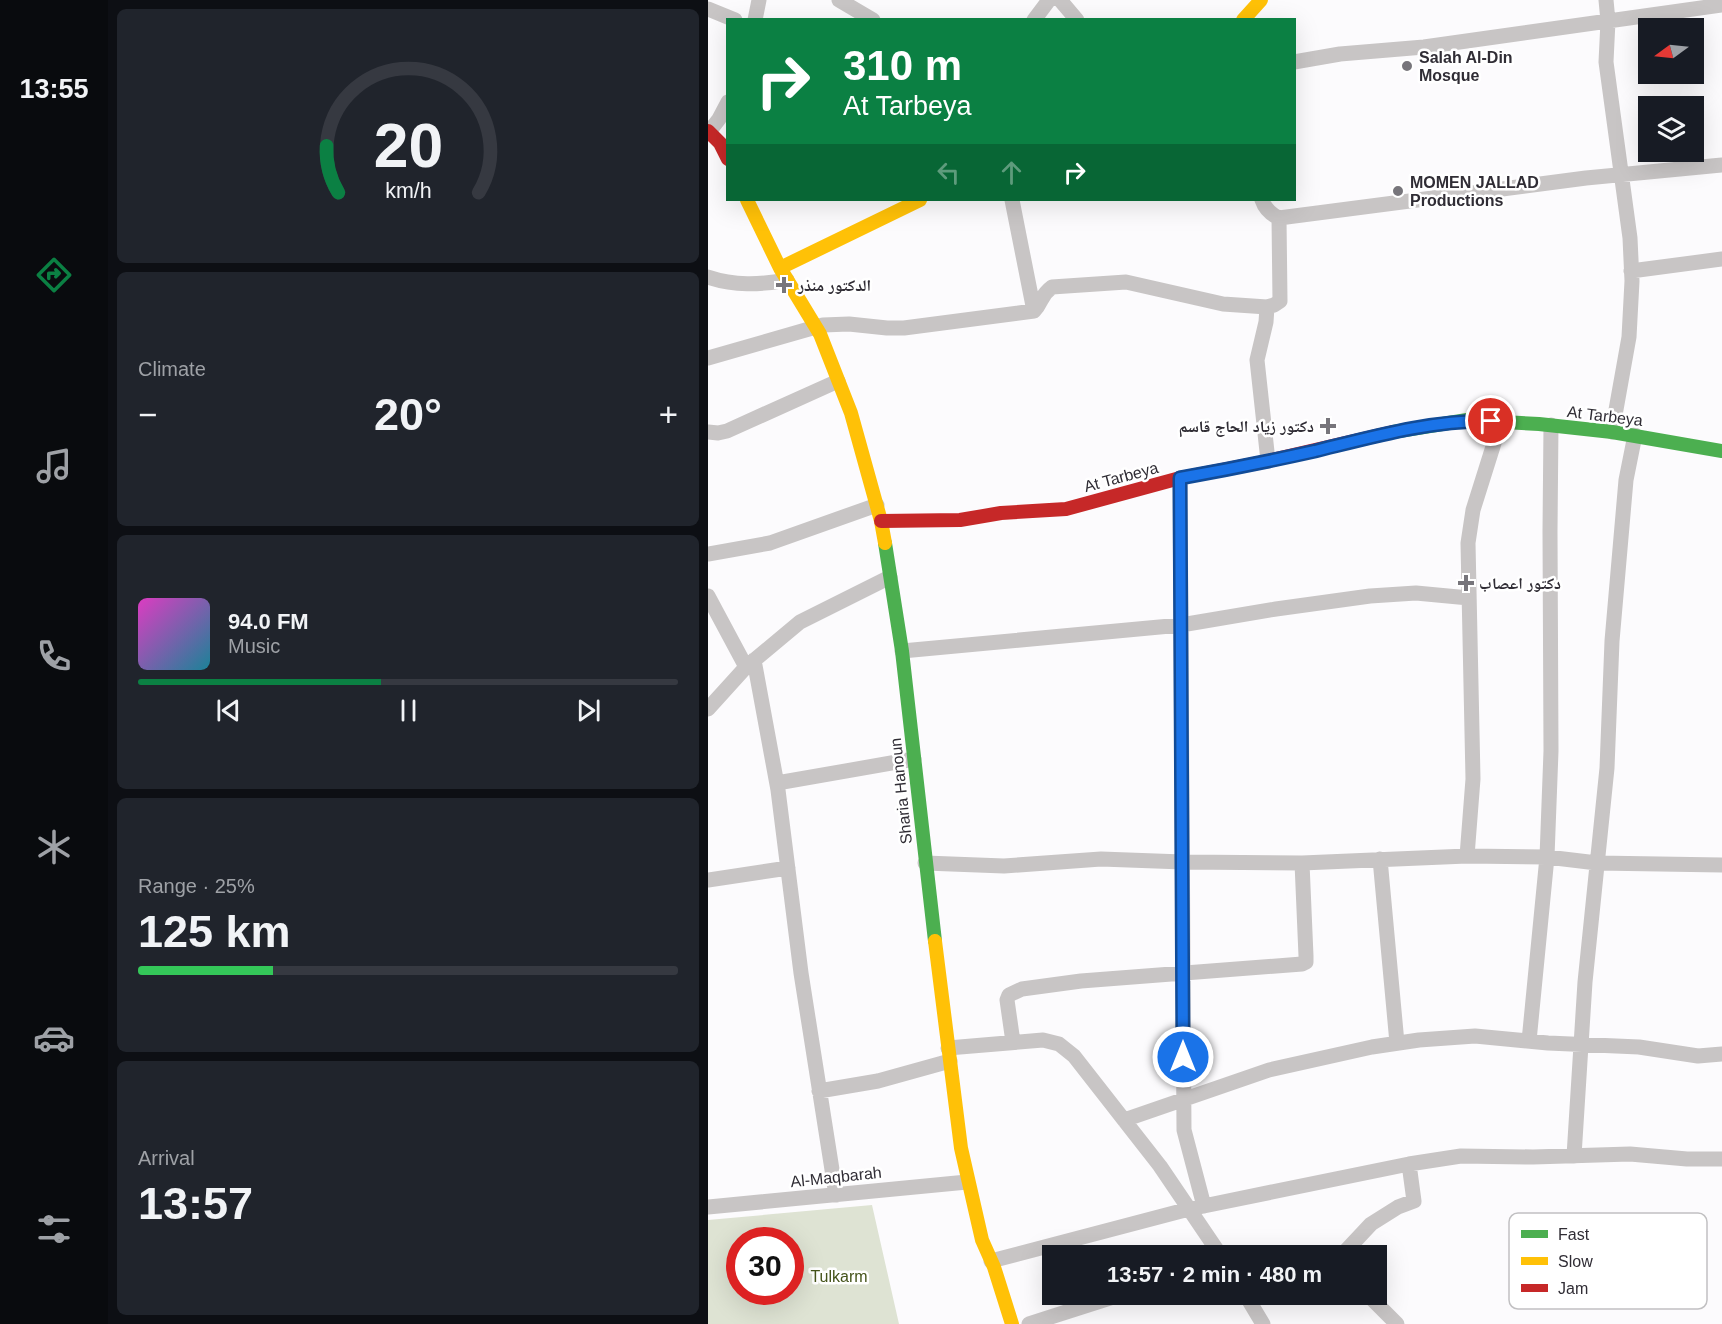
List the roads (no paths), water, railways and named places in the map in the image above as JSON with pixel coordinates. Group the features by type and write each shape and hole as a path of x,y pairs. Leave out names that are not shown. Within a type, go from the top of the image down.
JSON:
{"street":[{"path":"755,18 759,0"},
{"path":"839,0 870,18"},
{"path":"1036,18 1049,0"},
{"path":"1060,0 1075,18"},
{"path":"1245,18 1261,0"},
{"path":"1605,0 1608,21 1606,62 1630,238 1631,271 1629,337 1612,432"},
{"path":"1296,62 1340,54 1424,47 1722,5"},
{"path":"708,9 730,18"},
{"path":"708,132 726,106"},
{"path":"708,132 726,133"},
{"path":"708,132 720,143 726,155"},
{"path":"1262,201 1271,214 1279,218 1621,175 1722,165"},
{"name":"Sharia Hanoun","path":"747,201 783,274 820,334 851,413 881,521 902,651 925,863 960,1141 976,1219 1012,1324"},
{"path":"708,277 722,282 747,285 783,274 919,201"},
{"path":"1012,201 1034,311"},
{"path":"708,357 815,327 836,324 904,328 1034,311 1040,305 1045,292 1052,288 1126,282 1223,303 1267,307 1280,301 1279,218"},
{"path":"1631,271 1722,259"},
{"path":"1267,307 1257,360 1268,461"},
{"path":"708,432 727,431 838,381"},
{"name":"At Tarbeya","path":"881,521 960,520 1001,513 1066,508 1180,478 1268,461 1404,430 1467,420 1551,425 1612,432 1722,451"},
{"path":"1467,856 1473,779 1468,551 1470,526 1476,499 1501,421"},
{"path":"1528,1041 1547,857 1551,751 1551,425"},
{"path":"1574,1156 1585,982 1607,768 1612,641 1626,480 1635,435"},
{"path":"1180,478 1185,1140 1197,1207 1216,1245"},
{"path":"708,554 770,543 877,505"},
{"path":"708,709 750,664 800,622 890,577"},
{"path":"902,651 1181,625 1370,596 1416,593 1469,598"},
{"path":"708,596 750,664 777,783 801,973 836,1195"},
{"path":"777,783 914,759"},
{"path":"925,863 1004,866 1101,859 1302,863 1467,856 1547,857 1597,863 1722,865"},
{"path":"1380,859 1397,1043"},
{"path":"1013,1042 1006,1004 1009,995 1022,989 1081,981 1306,962 1302,863"},
{"path":"708,880 788,868"},
{"path":"1124,1120 1269,1070 1397,1043 1475,1036 1639,1047 1698,1056 1722,1054"},
{"path":"819,1091 878,1081 949,1055 1013,1042 1043,1040 1059,1044 1074,1056 1160,1166 1197,1207"},
{"path":"991,1261 1197,1207 1409,1164 1461,1156 1533,1157 1629,1154 1688,1159 1722,1159"},
{"path":"1351,1245 1371,1224 1398,1207 1414,1201 1409,1164"},
{"name":"Al-Maqbarah","path":"708,1207 967,1182"},
{"path":"1029,1324 1088,1305"},
{"path":"1252,1305 1263,1324"},
{"path":"1378,1305 1397,1324"}],"place":[{"name":"Salah Al-Din Mosque","path":"1407,66"},
{"name":"MOMEN JALLAD Productions","path":"1398,191"},
{"name":"الدكتور منذر","path":"784,285"},
{"name":"دكتور زياد الحاج قاسم","path":"1328,426"},
{"name":"دكتور اعصاب","path":"1466,583"}],"park label":[{"name":"Tulkarm","path":"839,1276"}]}
